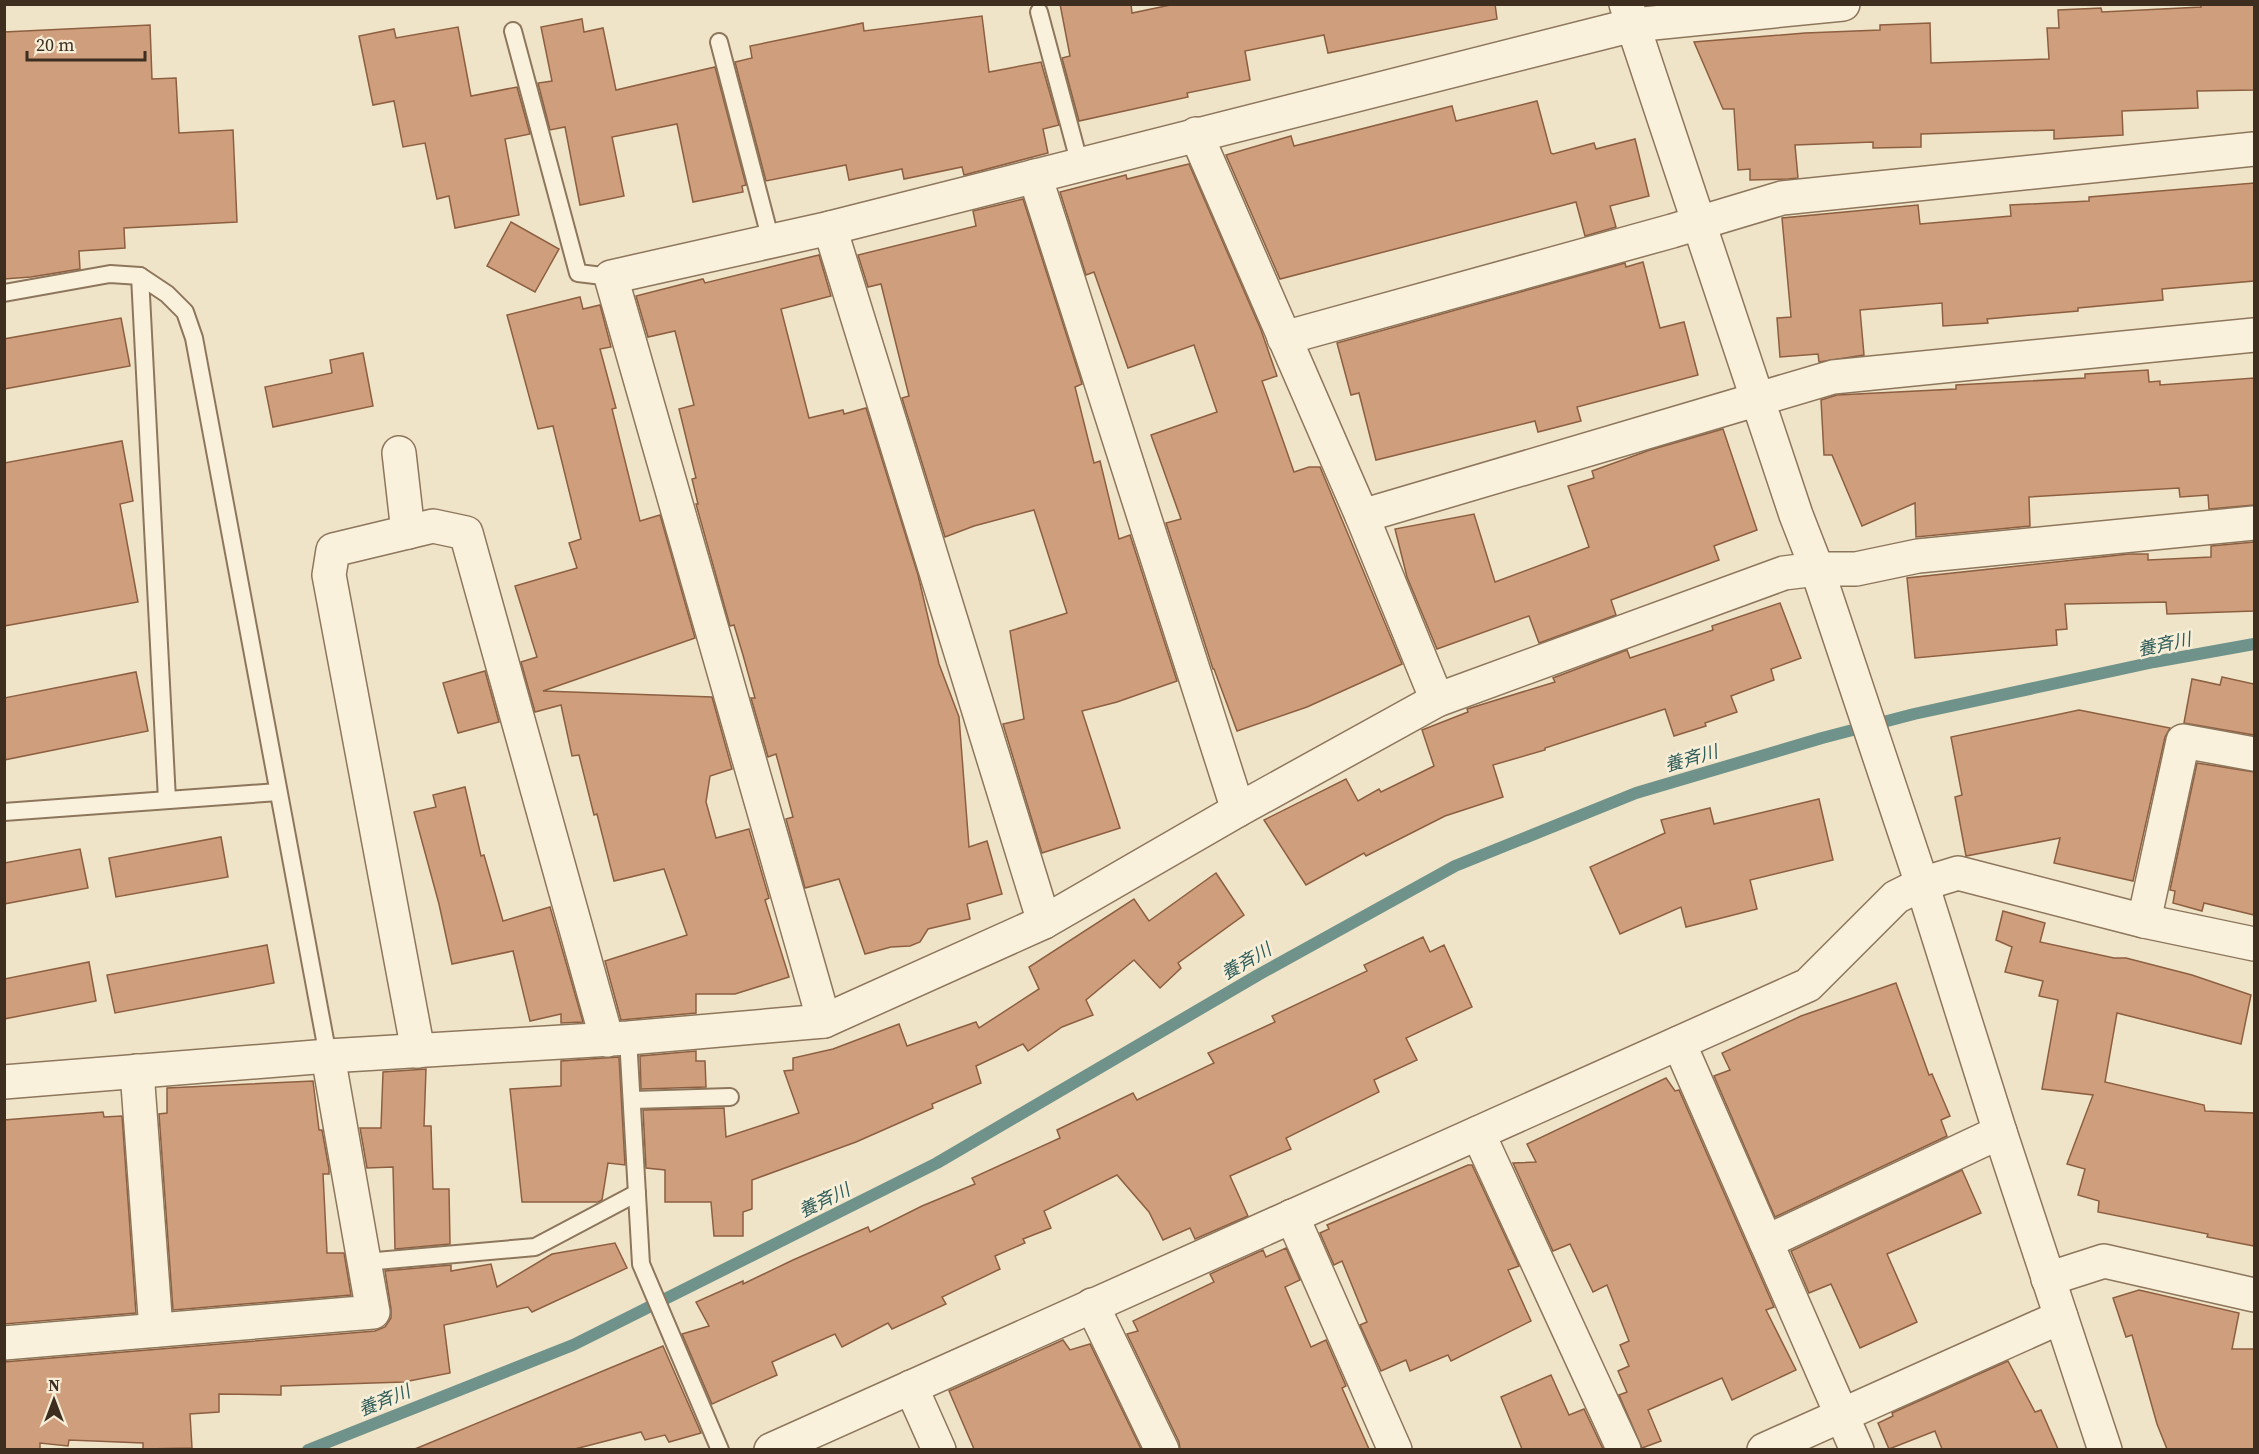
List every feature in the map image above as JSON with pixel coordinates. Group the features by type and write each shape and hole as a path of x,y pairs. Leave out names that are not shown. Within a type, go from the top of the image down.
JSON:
{"street":[{"path":"824,1021 611,277 830,228 1080,165 1630,15 1843,4"},
{"path":"1630,15 1757,399 1922,884 2000,1132 2105,1449"},
{"path":"1196,134 1362,516 1437,700"},
{"path":"1284,338 1782,198 2254,149"},
{"path":"1035,176 1238,810"},
{"path":"830,228 1044,922"},
{"path":"1362,516 1833,377 2254,335"},
{"path":"399,453 408,532"},
{"path":"4,1082 328,1056 618,1039 824,1021 1044,922 1238,810 1437,700 1784,573 1816,569 1856,569 1918,556 2254,523"},
{"path":"418,1051 329,575 333,550 433,526 466,533 618,1039"},
{"path":"2144,921 2183,741 2254,754"},
{"path":"771,1449 1808,985 1896,897 1922,884 1958,873 2144,921 2254,944"},
{"path":"1678,1043 1857,1449"},
{"path":"4,1343 373,1312 328,1056"},
{"path":"137,1071 156,1330"},
{"path":"1766,1242 2000,1132"},
{"path":"1478,1133 1624,1449"},
{"path":"1292,1216 1395,1449"},
{"path":"2048,1279 2104,1261 2254,1295"},
{"path":"1092,1305 1162,1449"},
{"path":"1764,1449 2061,1317"},
{"path":"911,1387 939,1449"}],"lane":[{"path":"1039,12 1080,165"},
{"path":"513,31 578,273 611,277"},
{"path":"719,42 771,241"},
{"path":"4,293 110,274 140,276 167,294 185,312 194,338 328,1056"},
{"path":"140,276 167,800"},
{"path":"4,812 278,792"},
{"path":"618,1039 633,1101 641,1264 720,1449"},
{"path":"633,1101 730,1096"},
{"path":"365,1262 535,1246 637,1193"}],"building":[{"path":"1060,4 1131,4 1132,13 1175,4 1495,4 1497,19 1328,53 1324,35 1245,51 1250,80 1187,93 1188,97 1079,121 1062,58 1070,56"},
{"path":"2200,4 2254,4 2254,90 2197,91 2198,108 2122,111 2123,135 2054,139 2054,130 1921,134 1921,147 1873,148 1873,142 1795,145 1798,178 1788,179 1750,180 1750,169 1738,170 1734,109 1723,109 1694,42 1805,33 1880,30 1880,25 1930,23 1931,63 2049,59 2047,28 2059,28 2058,10 2101,8 2102,12 2201,7"},
{"path":"982,16 989,72 1041,62 1059,125 1043,129 1048,153 964,175 962,167 904,179 902,169 849,180 846,165 766,181 735,62 752,58 750,46 863,23 864,31"},
{"path":"582,19 584,32 603,28 616,90 715,67 746,185 742,186 743,192 693,202 677,124 612,137 624,196 580,205 565,127 550,130 538,83 552,81 541,27"},
{"path":"150,25 152,79 176,78 179,133 233,130 237,222 124,228 125,248 79,251 80,269 4,279 4,32"},
{"path":"458,27 471,96 517,87 530,134 505,139 519,215 455,228 449,196 437,199 425,143 403,147 394,101 373,105 359,36 394,29 396,38"},
{"path":"1537,101 1553,154 1594,143 1596,149 1635,139 1649,196 1610,206 1616,227 1585,236 1576,202 1280,279 1226,155 1291,136 1294,146 1452,106 1456,121"},
{"path":"1189,164 1261,330 1277,376 1262,381 1294,472 1309,467 1320,467 1402,664 1307,707 1237,731 1213,669 1166,523 1181,519 1151,435 1217,412 1194,345 1128,368 1094,272 1086,275 1060,192 1126,175 1127,179"},
{"path":"2254,183 2254,281 2162,289 2163,300 2078,308 2078,311 1987,319 1988,323 1943,326 1942,303 1860,310 1864,355 1819,362 1818,354 1780,357 1777,318 1791,317 1782,218 1918,205 1920,224 2011,216 2010,205 2089,201 2089,197"},
{"path":"1023,199 1082,384 1075,387 1094,463 1100,461 1119,539 1130,535 1177,681 1117,702 1082,711 1120,828 1042,853 1003,724 1024,719 1010,631 1067,613 1034,510 974,526 945,537 902,398 909,396 881,284 868,287 858,255 976,226 973,211"},
{"path":"511,222 559,249 535,292 487,266"},
{"path":"819,255 831,296 781,309 809,418 843,410 844,414 866,408 918,575 939,664 959,717 969,847 987,841 1002,894 967,904 970,919 928,929 920,942 865,954 839,879 805,888 786,819 793,817 776,754 768,757 751,698 755,698 743,655 734,625 730,626 696,504 698,504 692,479 696,478 679,409 694,405 675,331 648,337 636,296 703,279 705,283"},
{"path":"1643,262 1660,328 1684,322 1698,375 1577,407 1581,421 1538,432 1535,421 1376,460 1359,393 1351,395 1337,343 1625,263 1626,267"},
{"path":"580,297 583,309 600,305 611,347 600,349 616,408 612,409 640,521 660,515 695,638 543,691 712,697 732,769 710,776 706,802 716,838 749,829 769,898 765,900 789,977 735,994 696,994 696,1013 621,1020 605,961 687,935 664,869 614,881 579,755 572,756 561,705 535,712 521,662 537,657 515,586 577,568 569,543 581,539 553,426 538,429 507,315"},
{"path":"121,318 130,366 4,389 4,339"},
{"path":"363,353 373,406 273,427 265,387 332,373 330,360"},
{"path":"2148,370 2149,382 2160,381 2160,385 2254,378 2254,505 2209,509 2208,495 2180,497 2179,488 2029,497 2030,526 1916,537 1915,503 1862,526 1832,455 1824,455 1821,400 1837,395 1956,389 1956,385 2085,378 2085,374"},
{"path":"1723,429 1757,530 1714,546 1719,560 1611,600 1616,615 1539,643 1529,616 1437,649 1407,577 1395,529 1474,514 1495,582 1589,547 1568,486 1594,478 1592,471 1650,450"},
{"path":"122,441 133,501 120,504 138,602 4,626 4,463"},
{"path":"2254,542 2254,611 2167,614 2166,602 2065,604 2067,629 2056,630 2057,645 1915,658 1907,578 2129,554 2148,554 2148,560 2211,557 2211,546"},
{"path":"1780,603 1801,658 1771,669 1774,680 1731,696 1737,712 1705,723 1706,726 1674,736 1665,709 1545,748 1545,750 1493,765 1503,797 1445,816 1366,856 1364,853 1306,885 1264,820 1346,779 1358,801 1379,789 1381,792 1434,766 1422,730 1468,712 1467,709 1555,682 1553,678 1627,650 1630,658 1713,630 1712,626"},
{"path":"485,671 499,722 458,733 443,683"},
{"path":"136,672 148,731 4,760 4,698"},
{"path":"2222,677 2254,684 2254,735 2184,723 2192,679 2220,685"},
{"path":"2079,710 2170,728 2165,737 2133,881 2054,863 2060,838 1966,856 1955,797 1962,795 1951,737"},
{"path":"2197,763 2254,772 2254,915 2204,903 2202,911 2173,903 2175,891 2170,890"},
{"path":"465,787 481,856 484,855 503,921 550,907 583,1022 561,1023 561,1014 530,1021 513,951 452,964 439,904 414,812 436,807 433,795"},
{"path":"1819,799 1833,860 1750,880 1757,909 1686,927 1681,907 1620,934 1590,867 1665,833 1661,820 1710,808 1714,824"},
{"path":"221,837 228,877 116,897 109,858"},
{"path":"80,849 88,888 4,904 4,863"},
{"path":"1216,873 1244,915 1178,963 1181,968 1160,988 1134,960 1086,1000 1093,1015 1062,1027 1028,1051 1023,1044 976,1066 981,1083 932,1104 933,1108 856,1142 752,1180 752,1209 743,1212 743,1236 714,1236 711,1202 665,1202 665,1170 646,1168 643,1110 724,1108 726,1137 799,1113 784,1071 793,1070 793,1058 833,1049 899,1024 907,1046 976,1022 979,1028 1039,989 1029,967 1134,899 1149,921"},
{"path":"2003,911 2045,923 2040,942 2114,958 2126,958 2192,975 2251,995 2241,1044 2117,1013 2105,1082 2204,1105 2205,1111 2254,1113 2254,1246 2207,1237 2208,1234 2098,1212 2099,1201 2078,1195 2085,1169 2067,1164 2093,1095 2042,1089 2058,1000 2039,996 2043,981 2005,972 2012,947 1996,940"},
{"path":"1423,937 1430,952 1444,945 1472,1007 1406,1038 1417,1060 1374,1080 1379,1092 1286,1138 1291,1149 1230,1176 1248,1216 1195,1239 1190,1228 1163,1240 1149,1212 1117,1175 1044,1211 1051,1228 1023,1239 1025,1243 995,1256 1000,1269 942,1297 946,1304 892,1329 888,1323 842,1347 835,1334 772,1362 777,1375 712,1404 682,1334 709,1326 696,1302 743,1281 743,1284 868,1227 870,1232 922,1206 975,1184 972,1178 1060,1138 1057,1130 1133,1093 1137,1100 1214,1063 1208,1053 1275,1022 1272,1016 1367,971 1364,965"},
{"path":"267,945 274,983 115,1013 107,975"},
{"path":"89,962 96,1001 4,1019 4,979"},
{"path":"1896,983 1929,1075 1932,1074 1950,1116 1941,1120 1947,1136 1775,1217 1714,1076 1730,1070 1722,1053 1801,1016"},
{"path":"696,1051 696,1061 705,1061 706,1087 641,1089 640,1056"},
{"path":"619,1057 625,1165 608,1163 602,1200 598,1202 522,1202 510,1089 561,1086 561,1061"},
{"path":"426,1069 424,1126 431,1126 433,1189 449,1189 450,1244 395,1249 393,1167 367,1168 360,1128 381,1128 383,1072"},
{"path":"1666,1078 1675,1091 1679,1090 1774,1307 1766,1310 1796,1370 1732,1400 1722,1378 1648,1410 1661,1441 1642,1448 1619,1395 1627,1392 1618,1371 1629,1366 1620,1345 1629,1341 1607,1285 1593,1292 1570,1244 1553,1251 1513,1163 1536,1162 1527,1144"},
{"path":"313,1081 319,1130 322,1130 329,1169 329,1174 323,1174 327,1253 344,1253 351,1295 173,1310 159,1114 167,1113 167,1088"},
{"path":"103,1112 104,1117 122,1116 136,1313 4,1324 4,1120"},
{"path":"1472,1165 1519,1266 1508,1270 1531,1321 1451,1361 1448,1355 1410,1371 1406,1360 1381,1371 1360,1325 1367,1322 1342,1261 1334,1265 1320,1233 1329,1229 1327,1225"},
{"path":"1962,1170 1981,1213 1887,1254 1917,1322 1860,1348 1831,1284 1809,1293 1791,1251"},
{"path":"615,1243 627,1268 532,1312 528,1307 444,1325 450,1373 404,1382 281,1386 281,1395 219,1394 219,1412 190,1414 192,1448 143,1449 143,1443 69,1440 68,1446 40,1443 40,1449 4,1449 4,1362 375,1331 385,1327 391,1318 385,1271 451,1265 451,1271 491,1264 497,1287 552,1254"},
{"path":"1286,1248 1300,1280 1285,1287 1311,1347 1326,1340 1346,1386 1342,1388 1369,1449 1180,1449 1179,1442 1127,1334 1138,1331 1133,1321 1214,1282 1210,1274 1263,1250 1266,1257"},
{"path":"2139,1290 2239,1313 2232,1349 2254,1349 2254,1449 2167,1449 2157,1424 2132,1335 2126,1337 2113,1298"},
{"path":"1063,1340 1070,1350 1090,1344 1141,1449 974,1449 949,1391"},
{"path":"663,1346 701,1433 669,1442 665,1435 645,1440 641,1432 575,1449 415,1449"},
{"path":"2008,1361 2035,1412 2041,1410 2058,1449 1942,1449 1935,1431 1889,1449 1878,1423 1893,1416 1892,1413"},
{"path":"1551,1375 1569,1415 1584,1409 1603,1449 1522,1449 1501,1397"}],"waterway":[{"name":"養斉川","path":"308,1450 573,1345 937,1163 1258,975 1455,866 1636,793 1822,738 1914,714 2154,662 2254,644"}]}
